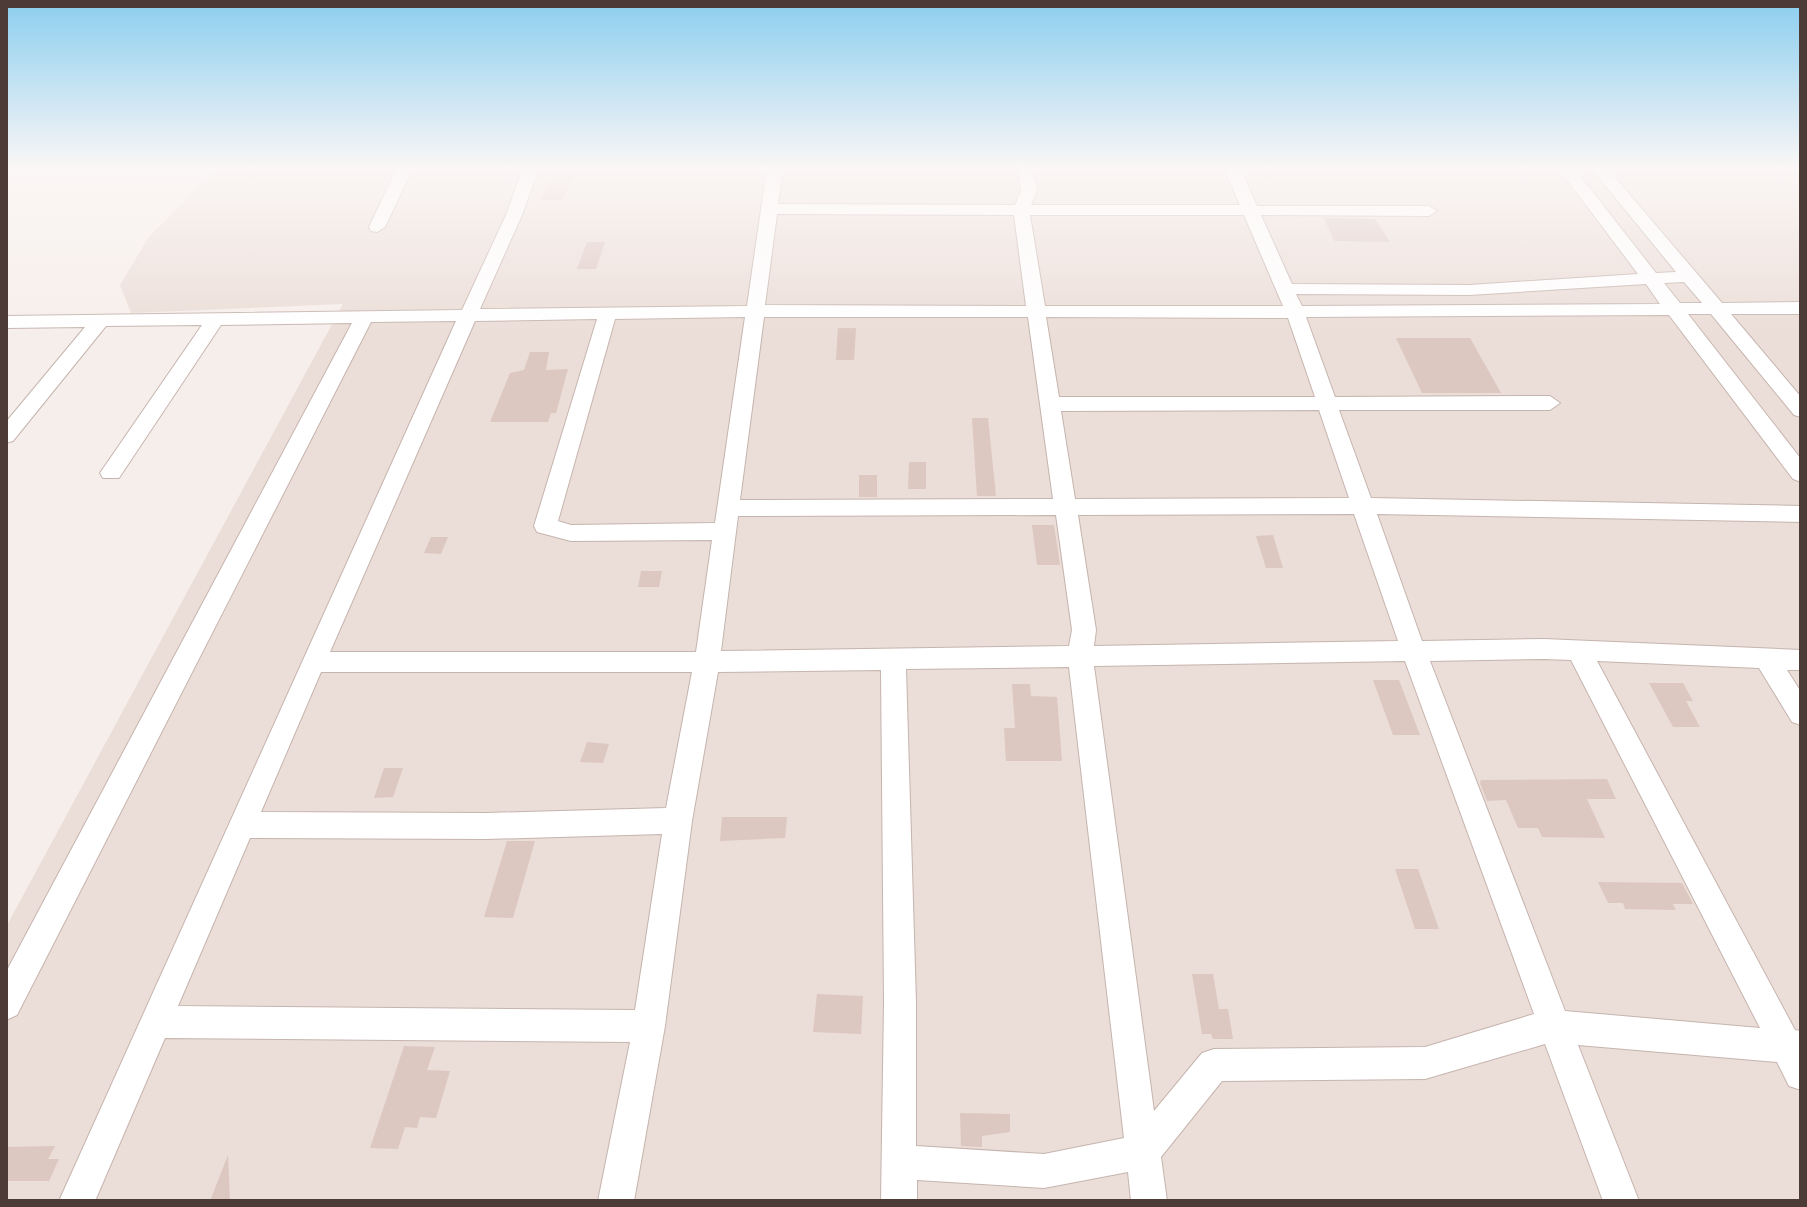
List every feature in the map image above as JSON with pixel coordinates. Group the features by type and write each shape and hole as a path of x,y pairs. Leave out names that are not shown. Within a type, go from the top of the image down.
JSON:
{"street":[{"path":"77,1201 313,662 510,224"},
{"path":"616,1201 649,1026 678,821 707,662 767,224"},
{"path":"1023,224 1084,630 1080,655 1149,1201"},
{"path":"1256,224 1290,300 1413,650 1621,1201"},
{"path":"1610,224 1801,474"},
{"path":"1647,224 1801,410"},
{"path":"6,322 468,313 1037,311 1290,300 1691,276"},
{"path":"1290,300 1719,310 1801,308"},
{"path":"608,312 545,526 571,533 728,519 1067,507 1362,506 1801,514"},
{"path":"6,1004 365,315"},
{"path":"111,473 217,317"},
{"path":"6,436 14,417 100,321"},
{"path":"1052,404 1550,403"},
{"path":"313,662 893,660 1413,650 1801,660"},
{"path":"1579,652 1796,1056"},
{"path":"1766,659 1801,714"},
{"path":"893,660 900,1002 899,1201"},
{"path":"241,825 486,826 678,821"},
{"path":"155,1022 649,1026"},
{"path":"899,1162 1044,1171 1143,1152 1214,1065 1425,1063 1520,1033 1554,1026 1796,1056"}],"shaded area":[{"path":"161,224 1801,224 1801,1201 6,1201 6,927 343,304 131,313 120,285 148,238"}],"building":[{"path":"1327,224 1378,224 1390,242 1334,241"},
{"path":"587,242 605,242 596,269 577,269"},
{"path":"838,328 856,328 854,360 836,360"},
{"path":"1396,338 1470,338 1501,393 1422,393"},
{"path":"530,352 549,352 546,370 568,369 556,413 551,413 548,422 490,422 510,373 524,370"},
{"path":"972,418 988,418 996,496 977,496"},
{"path":"909,462 926,462 926,489 908,489"},
{"path":"859,475 877,475 877,497 859,497"},
{"path":"1032,525 1054,525 1060,565 1037,565"},
{"path":"1273,535 1283,568 1266,568 1256,536"},
{"path":"431,537 448,537 441,554 424,553"},
{"path":"641,571 662,571 659,587 638,587"},
{"path":"1373,680 1399,680 1420,735 1393,735"},
{"path":"1649,683 1683,683 1693,701 1686,701 1700,727 1673,727"},
{"path":"1012,684 1030,684 1031,696 1057,697 1062,761 1006,761 1004,728 1015,728"},
{"path":"587,742 609,744 603,763 580,762"},
{"path":"384,768 403,768 393,797 374,798"},
{"path":"1607,779 1616,799 1587,799 1605,838 1542,837 1538,828 1518,828 1506,800 1487,801 1480,783 1481,780"},
{"path":"722,817 787,817 785,838 720,841"},
{"path":"507,841 535,841 513,918 484,917"},
{"path":"1395,869 1418,869 1439,929 1415,929"},
{"path":"1598,882 1682,883 1693,904 1673,904 1676,910 1625,909 1623,903 1608,903"},
{"path":"1192,974 1213,974 1219,1009 1228,1009 1233,1039 1213,1039 1211,1034 1202,1034"},
{"path":"817,994 863,996 861,1034 813,1032"},
{"path":"404,1046 435,1047 427,1070 450,1071 436,1118 420,1117 417,1128 405,1127 398,1149 370,1148"},
{"path":"960,1113 1010,1114 1010,1132 982,1136 982,1147 961,1146"},
{"path":"55,1146 48,1159 59,1159 49,1181 6,1181 6,1147"},
{"path":"228,1155 230,1201 210,1201"}]}
